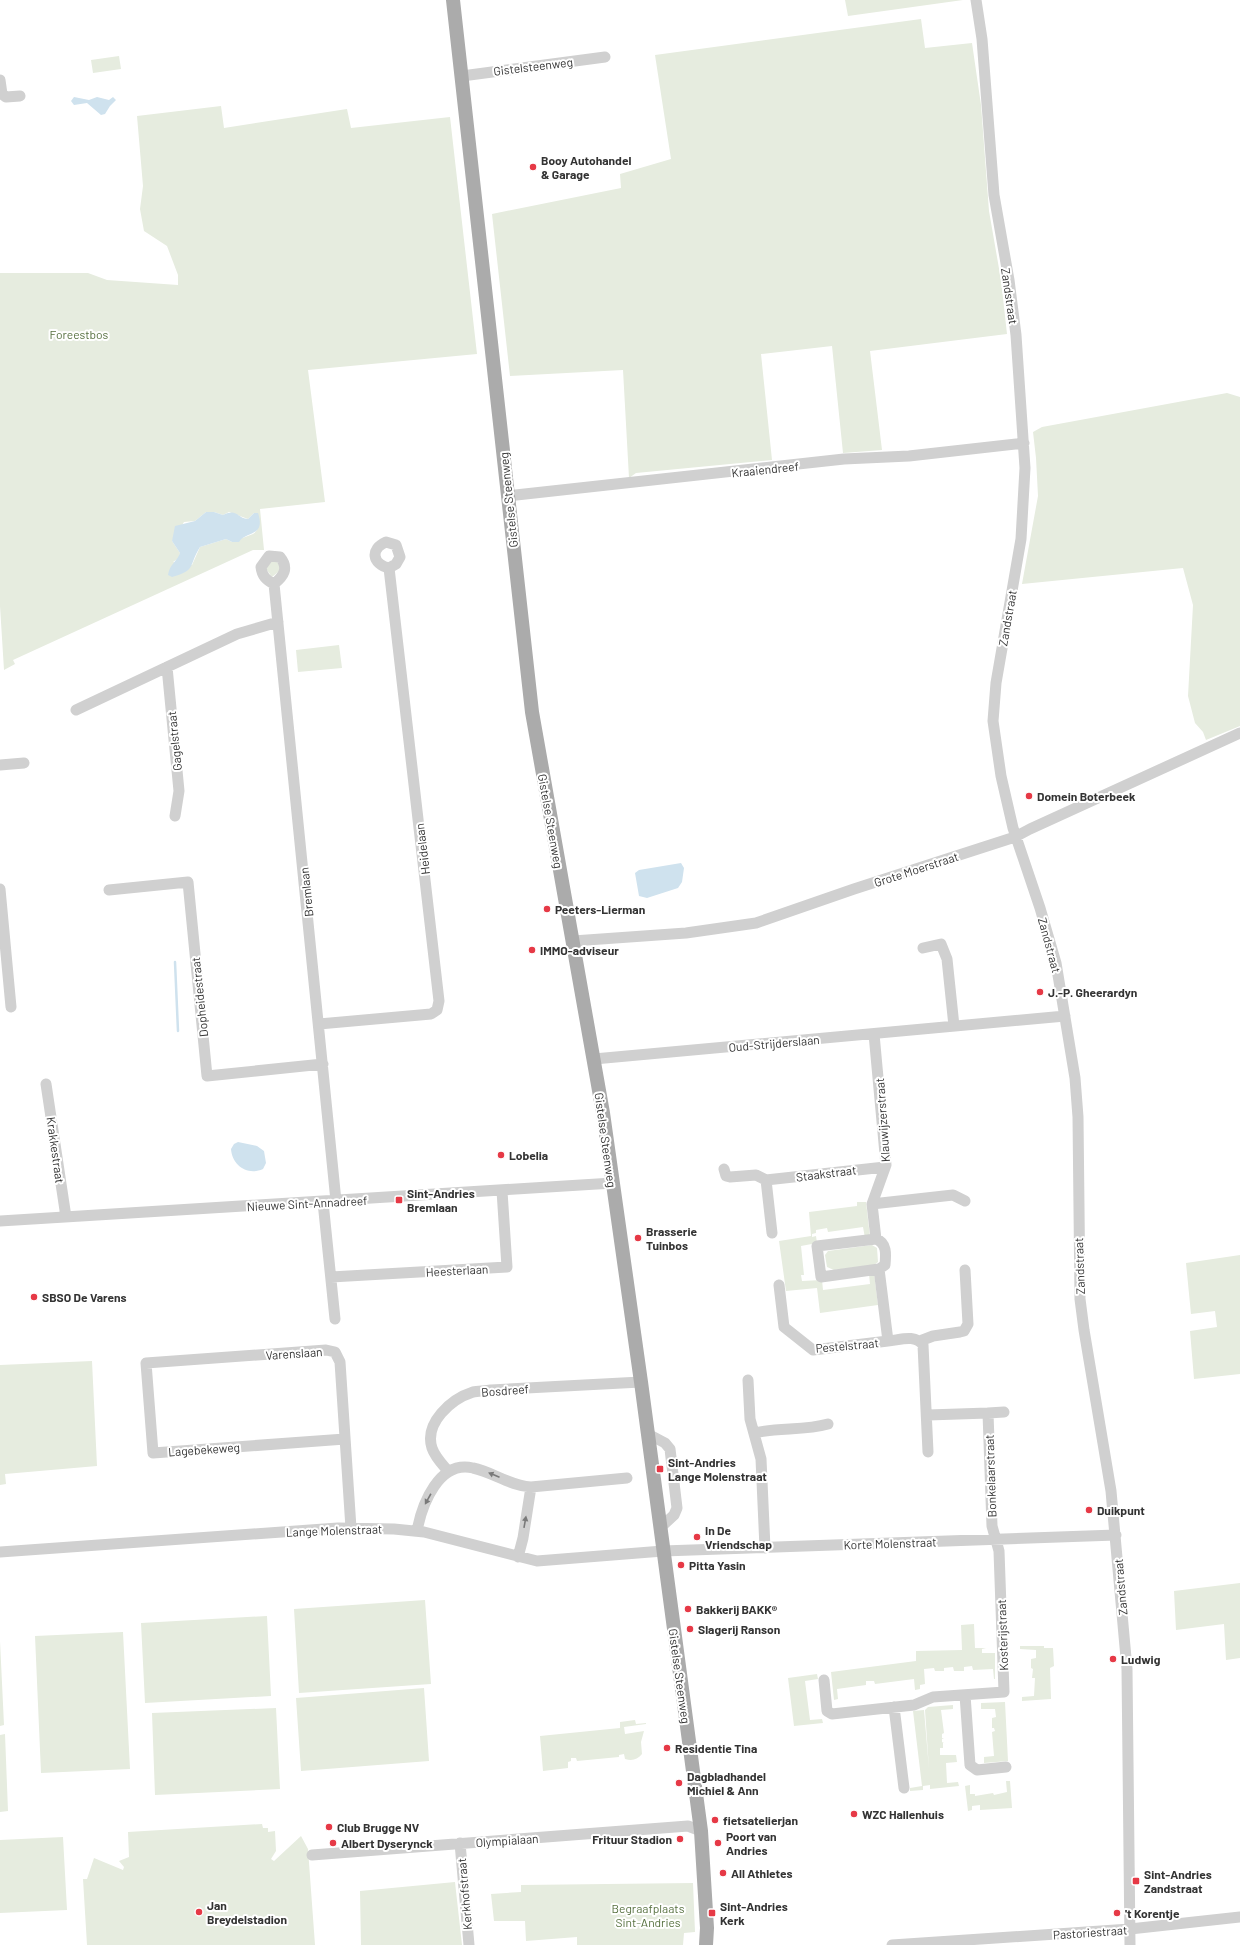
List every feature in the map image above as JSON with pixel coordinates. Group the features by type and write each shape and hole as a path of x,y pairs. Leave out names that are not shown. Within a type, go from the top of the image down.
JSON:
{"main road":[{"path":"453,0 462,76"},
{"name":"Gistelse Steenweg","path":"462,76 507,496 532,712 594,1059 641,1382 701,1831 707,1928 706,1945"}],"street":[{"name":"Zandstraat","path":"976,0 982,39 994,194 1015,327 1024,443 1025,482 1022,532 996,684 993,709 995,737 1001,776 1015,837 1050,940 1066,1016 1075,1078 1078,1117 1079,1266 1082,1319 1110,1480 1127,1669 1130,1945"},
{"name":"Gistelsteenweg","path":"462,76 605,56"},
{"path":"0,80 2,94 6,97 20,96"},
{"name":"Kraaiendreef","path":"507,496 844,459 909,456 1024,443"},
{"name":"Heidelaan","path":"319,1024 431,1014 437,1010 439,1001 389,568"},
{"name":"Bremlaan","path":"274,584 336,1201"},
{"path":"76,710 237,634 278,622"},
{"name":"Gagelstraat","path":"167,667 179,791 175,816"},
{"name":"Grote Moerstraat","path":"573,941 698,932 756,922 1015,837 1240,733"},
{"path":"0,765 24,763"},
{"name":"Dopheidestraat","path":"109,890 188,882 207,1076 323,1064"},
{"path":"0,889 11,1007"},
{"path":"923,948 941,944 947,959 954,1026"},
{"name":"Oud-Strijderslaan","path":"594,1059 1066,1016"},
{"name":"Klauwijzerstraat","path":"874,1034 885,1167 872,1204 876,1239 881,1241 885,1246 885,1265 879,1269 888,1341"},
{"name":"Krakkestraat","path":"46,1084 66,1217"},
{"name":"Staakstraat","path":"724,1169 726,1176 756,1175 766,1180 885,1167"},
{"path":"766,1180 772,1232"},
{"name":"Nieuwe Sint-Annadreef","path":"0,1221 613,1184"},
{"name":"Heesterlaan","path":"331,1277 507,1267 502,1191"},
{"path":"872,1204 953,1196 965,1201"},
{"path":"323,1202 335,1319"},
{"path":"876,1239 817,1246 820,1276 879,1269"},
{"path":"920,1341 933,1336 960,1332 966,1328 968,1324 966,1270"},
{"name":"Pestelstraat","path":"779,1285 784,1327 813,1350 888,1341"},
{"path":"888,1341 913,1338 920,1341 925,1348 928,1452"},
{"name":"Varenslaan","path":"146,1363 326,1350 335,1352 340,1362 351,1528"},
{"name":"Lagebekeweg","path":"146,1363 153,1453 345,1439"},
{"path":"748,1380 750,1419 761,1459 766,1548"},
{"name":"Bosdreef","path":"448,1471 434,1452 431,1433 435,1423 443,1412 467,1395 491,1390 641,1382"},
{"path":"928,1415 1004,1412"},
{"name":"Bonkelaarstraat","path":"988,1413 992,1526 995,1540"},
{"path":"754,1433 764,1430 812,1429 828,1424"},
{"path":"648,1434 668,1444 670,1449 677,1508 674,1515 661,1527"},
{"path":"417,1531 425,1503 435,1486 448,1471 462,1467 473,1468 515,1484 531,1487 627,1478"},
{"path":"518,1558 531,1487"},
{"name":"Lange Molenstraat","path":"0,1552 351,1528 417,1531 458,1540 518,1558 537,1561 663,1551"},
{"name":"Korte Molenstraat","path":"663,1551 1116,1535"},
{"name":"Kosterijstraat","path":"824,1680 827,1711 829,1713 840,1714 914,1705 934,1697 1004,1692 999,1551 995,1540"},
{"path":"965,1695 970,1765 977,1770 1006,1767"},
{"path":"894,1707 904,1788"},
{"name":"Olympialaan","path":"312,1855 688,1826 701,1831"},
{"name":"Kerkhofstraat","path":"460,1843 469,1945"},
{"name":"Pastoriestraat","path":"892,1945 1130,1929 1240,1917"}],"green space":[{"path":"845,0 963,0 848,16"},
{"path":"921,19 925,48 972,43 981,105 989,211 1001,280 1007,334 870,351 882,450 843,453 832,346 761,354 772,460 636,473 629,478 623,370 510,376 492,214 621,188 620,174 671,159 655,55"},
{"path":"119,56 121,69 93,73 91,60"},
{"name":"Foreestbos","path":"221,106 224,128 347,109 351,128 450,117 477,354 308,370 325,502 260,509 264,550 253,550 13,660 15,664 4,670 0,606 0,273 88,273 107,280 178,285 178,275 167,246 144,231 140,209 143,186 137,116","holes":["206,512 214,512 223,515 229,512 248,519 254,513 257,530 253,534 232,542 226,539 200,547 192,565 173,562 179,558 180,553 172,541 184,522 195,521"]},
{"path":"1227,393 1240,397 1240,726 1206,740 1203,732 1195,723 1188,696 1193,605 1183,568 1022,584 1038,496 1033,432 1042,427"},
{"path":"275,559 282,569 272,577 264,566"},
{"path":"339,645 342,668 298,672 296,650"},
{"path":"857,1202 866,1202 870,1237 865,1238 863,1227 828,1232 827,1228 816,1230 816,1233 812,1234 812,1237 816,1236 817,1243 801,1246 804,1275 801,1275 802,1281 822,1280 823,1290 870,1284 869,1274 874,1273 878,1305 820,1313 817,1288 786,1291 779,1241 811,1236 809,1212 857,1206"},
{"path":"872,1245 877,1248 878,1262 874,1265 834,1270 827,1267 825,1255 828,1251"},
{"path":"1240,1255 1240,1374 1194,1379 1190,1331 1217,1327 1215,1311 1191,1314 1186,1263"},
{"path":"92,1361 97,1466 5,1474 6,1484 0,1485 0,1365"},
{"path":"1240,1583 1240,1658 1226,1660 1224,1624 1176,1630 1174,1591"},
{"path":"425,1600 431,1684 299,1693 294,1609"},
{"path":"267,1616 271,1696 145,1703 141,1623"},
{"path":"974,1624 975,1648 986,1648 982,1649 982,1653 995,1653 995,1679 993,1669 973,1670 972,1666 964,1667 964,1671 954,1671 953,1667 944,1668 944,1671 935,1671 934,1668 924,1669 925,1684 920,1685 920,1689 915,1690 914,1679 875,1684 874,1681 866,1681 866,1685 837,1689 838,1699 834,1700 831,1672 916,1661 916,1651 962,1650 961,1625"},
{"path":"123,1632 130,1769 41,1773 35,1636"},
{"path":"0,1641 4,1725 0,1726"},
{"path":"1020,1646 1044,1646 1044,1648 1053,1648 1054,1666 1050,1668 1051,1699 1022,1701 1022,1697 1034,1696 1035,1678 1032,1678 1033,1669 1031,1668 1031,1659 1036,1658 1036,1650 1020,1649"},
{"path":"817,1674 818,1679 805,1681 810,1720 822,1719 823,1723 794,1726 788,1678"},
{"path":"424,1688 429,1761 301,1771 296,1698"},
{"path":"1005,1702 1008,1761 984,1763 984,1757 994,1756 992,1732 995,1731 994,1728 992,1728 992,1718 996,1717 995,1709 981,1709 981,1703"},
{"path":"953,1705 953,1709 941,1710 944,1733 942,1734 942,1738 944,1738 942,1739 942,1742 944,1743 943,1748 940,1748 940,1755 956,1755 957,1762 946,1763 947,1783 958,1782 959,1786 930,1789 930,1785 923,1786 923,1790 910,1791 910,1788 922,1786 913,1711 924,1710 929,1769 925,1710 928,1707"},
{"path":"276,1708 280,1789 155,1795 152,1713"},
{"path":"635,1720 636,1724 646,1724 624,1727 625,1734 644,1731 641,1742 642,1754 636,1759 625,1759 624,1754 619,1755 619,1757 577,1761 576,1758 571,1758 571,1761 568,1762 568,1768 543,1771 540,1736 620,1728 620,1722"},
{"path":"5,1734 8,1811 0,1812 0,1735"},
{"path":"1006,1781 1010,1781 1012,1808 980,1810 980,1805 972,1806 972,1810 968,1811 965,1786 970,1785 970,1794 975,1794 975,1796 993,1793 994,1795 1007,1792"},
{"name":"Jan Breydelstadion","path":"262,1824 263,1828 268,1828 268,1832 275,1831 276,1851 271,1859 274,1861 301,1836 308,1849 315,1945 87,1945 83,1879 87,1879 94,1858 123,1870 124,1867 119,1861 129,1857 128,1832"},
{"path":"63,1837 67,1910 0,1913 0,1840"},
{"path":"455,1882 462,1945 361,1945 360,1891"},
{"name":"Begraafplaats Sint-Andries","path":"693,1883 695,1932 684,1933 683,1945 577,1945 577,1937 526,1941 525,1921 494,1921 491,1894 521,1892 521,1885"}],"water":[{"path":"74,97 89,100 97,97 109,100 113,97 116,100 105,114 101,115 87,103 74,105 71,101"},
{"path":"206,512 214,512 223,515 234,513 248,519 254,513 258,513 260,521 259,526 257,530 239,542 232,542 226,539 200,547 189,569 172,577 168,575 170,568 180,553 172,541 175,526 195,521"},
{"path":"681,863 684,868 682,882 678,888 647,898 639,896 635,873 639,870"},
{"path":"238,1142 257,1146 264,1151 266,1163 263,1169 251,1171 241,1168 237,1164 232,1155 231,1149 234,1144"}],"waterway":[{"path":"175,962 178,1031"}],"place":[{"name":"Booy Autohandel & Garage","path":"533,167"},
{"name":"Domein Boterbeek","path":"1029,796"},
{"name":"Peeters-Lierman","path":"547,909"},
{"name":"IMMO-adviseur","path":"532,950"},
{"name":"J.-P. Gheerardyn","path":"1040,992"},
{"name":"Lobelia","path":"501,1155"},
{"name":"Sint-Andries Bremlaan","path":"399,1200"},
{"name":"Brasserie Tuinbos","path":"638,1238"},
{"name":"SBSO De Varens","path":"34,1297"},
{"name":"Sint-Andries Lange Molenstraat","path":"660,1469"},
{"name":"Duikpunt","path":"1089,1510"},
{"name":"In De Vriendschap","path":"697,1537"},
{"name":"Pitta Yasin","path":"681,1565"},
{"name":"Bakkerij BAKK®","path":"688,1609"},
{"name":"Slagerij Ranson","path":"690,1629"},
{"name":"Ludwig","path":"1113,1659"},
{"name":"Residentie Tina","path":"667,1748"},
{"name":"Dagbladhandel Michiel & Ann","path":"679,1783"},
{"name":"WZC Hallenhuis","path":"854,1814"},
{"name":"fietsatelierjan","path":"715,1820"},
{"name":"Club Brugge NV","path":"329,1827"},
{"name":"Frituur Stadion","path":"680,1839"},
{"name":"Albert Dyserynck","path":"333,1843"},
{"name":"Poort van Andries","path":"718,1843"},
{"name":"All Athletes","path":"723,1873"},
{"name":"Sint-Andries Zandstraat","path":"1136,1881"},
{"name":"Jan Breydelstadion","path":"199,1912"},
{"name":"Sint-Andries Kerk","path":"712,1913"},
{"name":"'t Korentje","path":"1117,1913"}]}
